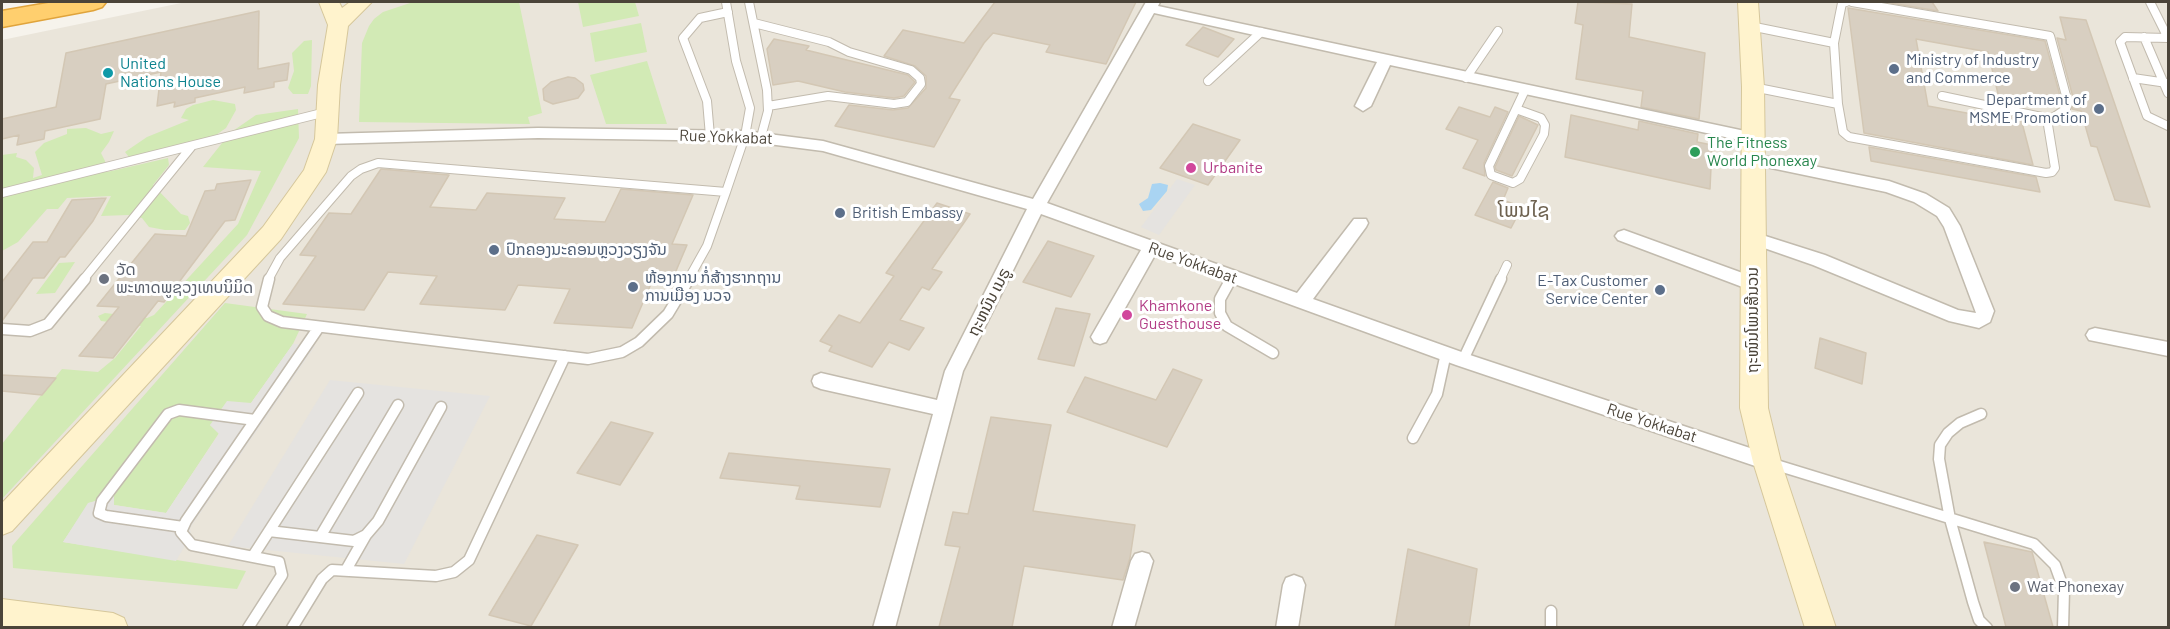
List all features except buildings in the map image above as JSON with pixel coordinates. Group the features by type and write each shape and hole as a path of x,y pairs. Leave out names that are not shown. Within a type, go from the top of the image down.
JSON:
{"highway":[{"path":"2,3 8,2"},
{"path":"2,19 93,2"}],"street":[{"path":"2,522 272,233 315,172 326,139 326,112 338,26 330,2"},
{"path":"338,26 347,14 362,2"},
{"path":"1151,5 1260,32 1525,90 1753,148 1920,198 1943,212 1953,226 1985,311 1984,317 1979,321 1955,316 1819,260 1753,238"},
{"name":"ຖະຫນົນ ເນຣູ","path":"884,627 954,371 1037,206 1151,5"},
{"name":"ຖະໜົນໂພນສີນວນ","path":"1749,14 1753,87 1754,408 1767,462 1821,627"},
{"path":"1363,106 1385,60"},
{"name":"Rue Yokkabat","path":"326,139 538,134 753,136 823,146 1037,206 1463,360 1767,462"},
{"path":"1301,301 1360,223"},
{"path":"1624,236 1753,284"},
{"path":"1100,337 1151,247"},
{"path":"2095,335 2169,350"},
{"path":"821,381 944,409"},
{"path":"1124,627 1142,561"},
{"path":"1287,627 1293,585"},
{"path":"2,613 113,627"}],"lane":[{"path":"726,2 736,61 750,108 753,136"},
{"path":"726,192 389,162 370,165 351,176 280,258 267,283 262,307 268,316 282,322 588,359 608,356 639,342 668,314 701,259 726,192 768,106 749,2"},
{"path":"1846,2 1842,3 1834,43 1838,104 1843,132 1849,137 2046,173 2052,172 2055,168 2049,136 2051,119"},
{"path":"1852,2 2050,36 2068,103 2066,109 2051,119 1942,96"},
{"path":"2150,2 2168,38"},
{"path":"710,136 707,101 683,38 700,18 728,12"},
{"path":"1749,14 1834,43"},
{"path":"2158,17 2169,18"},
{"path":"754,23 829,42 849,52 911,70 920,78 921,84 907,102 894,104 828,96 768,106"},
{"path":"1466,78 1498,31"},
{"path":"1208,81 1260,32"},
{"path":"2144,36 2169,93"},
{"path":"2168,38 2125,37 2120,42 2147,116 2169,126"},
{"path":"2133,78 2166,83"},
{"path":"1753,87 1838,104"},
{"path":"1516,109 1541,118 1545,125 1544,134 1520,179 1513,183 1491,175 1489,166 1516,109 1525,90"},
{"path":"2,193 326,112"},
{"path":"2,329 30,331 48,324 192,146"},
{"path":"1463,360 1507,265"},
{"path":"1232,277 1220,299 1220,313 1227,326 1273,353"},
{"path":"248,627 282,575 279,562 192,545 181,532 319,327"},
{"path":"1413,438 1437,394 1446,353"},
{"path":"292,627 322,579 332,570 436,576 454,572 469,560 565,356"},
{"path":"253,556 358,393"},
{"path":"320,537 398,405"},
{"path":"346,570 366,536 378,521 441,407"},
{"path":"183,527 106,516 99,513 102,501 168,414 179,410 255,420"},
{"path":"1981,414 1960,423 1948,433 1940,445 1939,459 1950,519 1972,602 1979,620 1987,627"},
{"name":"Rue Yokkabat","path":"1767,462 2034,544 2055,565 2064,590 2064,627"},
{"path":"269,531 354,541 366,536"},
{"path":"1551,611 1551,627"}],"shaded area":[{"path":"186,2 2168,2 2168,627 2,627 2,40"},
{"path":"1177,179 1195,185 1159,235 1141,227"},
{"path":"293,344 315,346 190,528 191,535 176,561 63,542 88,503 114,496 114,505 166,513 219,434 210,425 227,401 251,403"},
{"path":"330,380 490,396 404,564 228,546"}],"green space":[{"path":"413,2 519,2 542,113 528,117 530,124 359,122 362,43 369,26 383,12"},
{"path":"578,2 635,2 639,16 583,27"},
{"path":"641,23 647,52 595,62 590,33"},
{"path":"312,40 311,86 308,94 293,94 288,88 294,71 292,53 304,41"},
{"path":"647,61 667,124 606,124 590,75"},
{"path":"213,100 235,104 236,110 226,128 216,135 202,141 142,156 129,157 125,152 147,137 189,120 181,118 186,109"},
{"path":"298,109 299,138 247,235 2,499 2,444 62,369 98,372 115,358 141,326 101,321 98,316 105,313 147,318 154,315 238,224 261,171 203,167 230,133 256,115"},
{"path":"86,128 101,134 114,131 101,153 107,172 168,158 169,165 153,185 181,214 188,216 190,223 185,230 149,227 142,218 128,215 101,216 111,196 67,198 58,209 47,209 18,242 2,251 2,155 17,153 16,157 26,160 34,168 33,178 42,175 35,152 44,143 67,134 67,129"},
{"path":"75,262 55,293 36,294 59,263"},
{"path":"225,303 307,314 293,344 251,403 210,425 219,433 166,513 114,505 114,496 89,503 63,542 246,571 237,589 13,568 12,546"}],"water":[{"path":"1152,184 1168,185 1167,191 1151,210 1143,211 1139,204 1148,198"}],"place":[{"name":"Ministry of Industry and Commerce","path":"1894,69"},
{"name":"United Nations House","path":"108,73"},
{"name":"Department of MSME Promotion","path":"2099,109"},
{"name":"The Fitness World Phonexay","path":"1695,152"},
{"name":"Urbanite","path":"1191,168"},
{"name":"British Embassy","path":"840,213"},
{"name":"ປົກຄອງນະຄອນຫຼວງວຽງຈັນ","path":"494,250"},
{"name":"ວັດ ພະທາດພູຊວງເທບນິມິດ","path":"104,279"},
{"name":"ຫ້ອງການ ກໍ່ສ້າງຮາກຖານ ການເມືອງ ນວຈ","path":"633,287"},
{"name":"E-Tax Customer Service Center","path":"1660,290"},
{"name":"Khamkone Guesthouse","path":"1127,315"},
{"name":"Wat Phonexay","path":"2015,587"}],"district":[{"name":"ໂພນໄຊ","path":"1524,210"}]}
